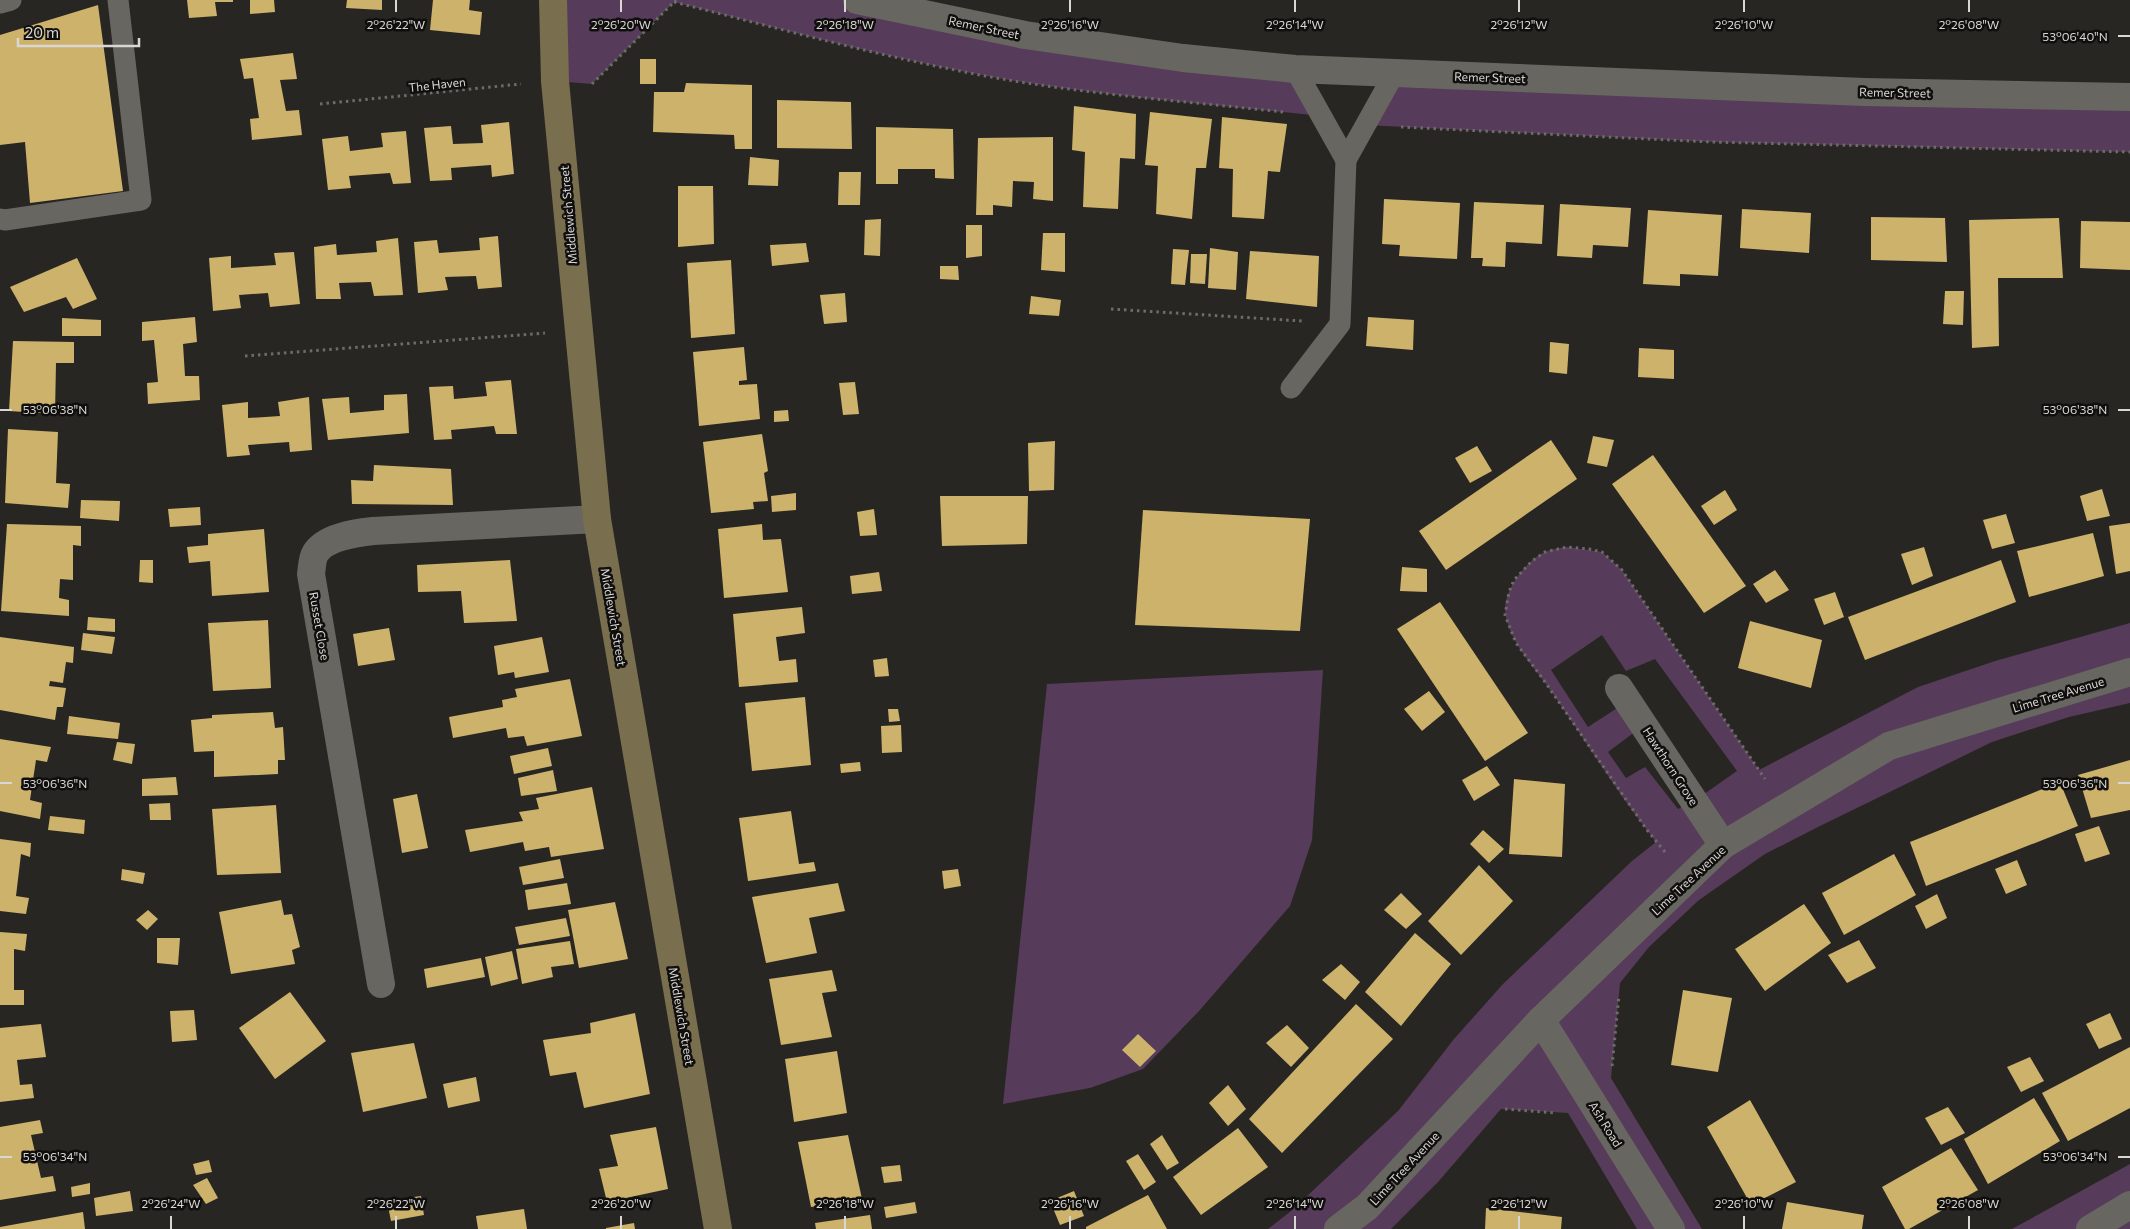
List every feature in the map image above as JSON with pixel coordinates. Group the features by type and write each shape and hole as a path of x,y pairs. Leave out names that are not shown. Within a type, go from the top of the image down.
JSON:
{"main road":[{"name":"Middlewich Street","path":"553,0 555,81 598,519 718,1229"}],"street":[{"name":"Remer Street","path":"856,0 1025,35 1184,58 1295,70 1864,92 2130,97"},
{"name":"Russet Close","path":"382,984 311,574 315,553 328,543 344,535 373,530 598,519"},
{"name":"Lime Tree Avenue","path":"1338,1229 1368,1207 1541,1020 1723,845 1889,746 2130,672"},
{"name":"Hawthorn Grove","path":"1619,688 1723,845"},
{"name":"Ash Road","path":"1541,1020 1671,1229"},
{"path":"2090,1229 2130,1205"}],"lane":[{"path":"0,3 11,0"},
{"path":"0,219 5,220 141,200 118,0"},
{"path":"1295,70 1346,160"},
{"path":"1291,388 1340,324 1346,160 1394,74"}],"path":[{"name":"The Haven","path":"320,104 555,81 592,84 675,1"},
{"path":"675,1 772,27 961,72 1060,88 1321,116"},
{"path":"1365,125 1712,142 2130,152"},
{"path":"1112,309 1340,324"},
{"path":"245,356 578,330"}],"shaded area":[{"path":"553,0 857,0 1295,69 1321,116 1140,98 1005,79 889,56 674,2 592,84 555,81"},
{"path":"1394,74 2130,97 2130,152 1712,142 1365,125"},
{"path":"1567,547 1602,552 1622,570 1759,770 1918,687 1995,661 2130,623 2130,703 2069,717 1992,742 1820,826 1765,854 1699,900 1649,947 1620,983 1611,1078 1702,1229 1637,1229 1568,1113 1501,1109 1438,1182 1391,1229 1268,1229 1291,1211 1398,1111 1454,1039 1503,984 1632,861 1656,842 1519,648 1509,628 1505,608 1507,598 1510,589 1522,570 1537,556 1548,551","holes":["1602,635 1626,671 1655,659 1737,771 1694,801 1678,809 1645,767 1626,778 1608,752 1644,725 1628,701 1588,727 1551,670"]},
{"path":"1323,670 1312,840 1290,906 1199,1011 1143,1069 1090,1088 1003,1104 1047,684"},
{"path":"2130,1164 2130,1229 2012,1229"}],"building":[{"path":"187,0 233,0 233,2 215,2 217,16 189,18"},
{"path":"250,0 274,0 275,12 250,14"},
{"path":"347,0 382,0 382,10 346,8"},
{"path":"433,0 470,0 469,10 482,12 480,35 430,30"},
{"path":"98,5 123,191 30,203 25,142 0,145 0,35"},
{"path":"293,53 297,79 280,80 286,111 299,110 302,135 252,140 250,119 259,118 253,78 244,79 240,59"},
{"path":"640,59 656,59 656,84 640,84"},
{"path":"686,83 752,85 752,149 735,149 734,135 653,132 654,92 684,92"},
{"path":"777,100 851,102 852,149 777,148"},
{"path":"1074,106 1136,114 1135,159 1120,158 1118,209 1083,207 1085,152 1072,150"},
{"path":"1150,112 1212,119 1206,168 1196,168 1192,219 1156,214 1158,166 1145,165"},
{"path":"1222,117 1287,124 1280,172 1268,171 1264,219 1232,217 1233,169 1219,168"},
{"path":"509,122 514,174 492,177 491,165 451,168 452,180 430,181 424,128 451,126 453,144 483,143 481,125"},
{"path":"876,127 953,129 954,179 935,178 935,169 898,169 898,184 876,184"},
{"path":"406,131 411,183 393,184 390,173 349,176 351,188 328,190 322,139 348,136 350,151 383,147 381,133"},
{"path":"1053,137 1053,201 1033,199 1034,182 1013,181 1012,207 993,205 993,215 976,215 978,138"},
{"path":"750,157 779,160 778,186 748,185"},
{"path":"839,172 861,172 860,205 838,205"},
{"path":"678,186 713,186 714,244 678,247"},
{"path":"1384,199 1460,203 1457,259 1399,256 1400,245 1382,244"},
{"path":"1474,202 1544,205 1542,244 1506,242 1505,267 1482,266 1483,258 1471,258"},
{"path":"1560,204 1631,208 1628,247 1593,245 1592,258 1557,256"},
{"path":"1742,209 1811,213 1809,253 1740,248"},
{"path":"1648,210 1722,215 1718,276 1680,274 1680,286 1643,284"},
{"path":"1871,217 1945,218 1947,262 1871,260"},
{"path":"2059,218 2063,278 1998,278 1999,346 1972,348 1969,220"},
{"path":"881,219 880,256 864,255 865,220"},
{"path":"2081,221 2130,222 2130,270 2080,268"},
{"path":"966,225 982,225 982,256 966,258"},
{"path":"1043,233 1065,233 1065,272 1041,270"},
{"path":"498,236 502,287 478,289 476,276 445,277 448,290 418,293 414,242 437,240 439,253 480,250 479,238"},
{"path":"398,238 403,295 374,296 371,282 339,283 341,299 316,299 314,247 336,244 337,255 377,252 376,241"},
{"path":"806,243 809,262 772,266 770,245"},
{"path":"1210,248 1238,252 1236,290 1208,288"},
{"path":"1173,249 1189,250 1185,285 1171,284"},
{"path":"1250,251 1319,256 1317,307 1246,299"},
{"path":"294,252 300,304 270,307 268,293 239,295 241,308 213,311 209,258 231,256 231,268 276,265 274,253"},
{"path":"1191,254 1207,254 1205,284 1190,283"},
{"path":"77,258 97,299 73,309 66,297 24,312 10,287"},
{"path":"731,260 735,334 691,338 687,263"},
{"path":"940,266 958,266 959,280 940,279"},
{"path":"1945,291 1964,291 1963,325 1943,324"},
{"path":"845,293 847,322 824,324 820,295"},
{"path":"1031,296 1061,300 1059,316 1029,314"},
{"path":"195,317 197,342 183,344 185,376 199,376 200,400 148,404 147,383 158,382 154,340 142,341 142,322"},
{"path":"1368,317 1414,320 1413,350 1366,346"},
{"path":"62,318 101,320 101,336 62,336"},
{"path":"13,341 74,342 74,363 56,363 55,414 9,411"},
{"path":"1550,342 1569,344 1567,374 1549,372"},
{"path":"744,347 747,380 739,381 739,385 757,384 760,419 699,426 693,352"},
{"path":"1639,348 1674,350 1674,379 1638,377"},
{"path":"511,380 517,434 496,434 494,426 451,430 452,439 434,440 429,387 453,386 454,399 487,396 485,382"},
{"path":"855,382 859,414 843,415 839,383"},
{"path":"407,394 409,433 328,440 322,399 349,397 350,413 384,410 384,395"},
{"path":"309,397 312,450 290,452 289,442 248,445 250,455 227,457 222,405 248,402 248,418 280,416 278,402"},
{"path":"788,410 789,421 774,422 774,411"},
{"path":"8,429 58,432 56,483 70,484 68,508 5,503"},
{"path":"762,434 768,471 764,473 768,501 753,502 754,509 711,513 703,442"},
{"path":"1593,436 1614,440 1607,467 1587,463"},
{"path":"1551,440 1577,479 1446,570 1419,531"},
{"path":"1055,441 1054,490 1029,491 1028,443"},
{"path":"1477,446 1492,471 1470,483 1455,458"},
{"path":"1653,455 1746,586 1704,613 1612,484"},
{"path":"374,465 451,469 453,505 352,504 351,480 373,481"},
{"path":"2102,489 2110,516 2087,521 2080,496"},
{"path":"1725,490 1737,510 1714,525 1701,506"},
{"path":"796,493 796,510 772,512 771,496"},
{"path":"940,496 1028,496 1027,544 942,546"},
{"path":"81,500 120,501 119,521 80,518"},
{"path":"200,507 201,525 170,527 168,509"},
{"path":"874,509 877,535 860,536 857,512"},
{"path":"1143,510 1310,519 1300,631 1135,625"},
{"path":"2006,514 2015,543 1992,549 1983,520"},
{"path":"2130,523 2130,571 2116,574 2109,526"},
{"path":"7,524 81,526 81,546 73,545 73,580 60,579 59,598 69,600 69,616 1,611"},
{"path":"762,524 763,540 781,539 788,592 724,598 718,529"},
{"path":"264,529 269,592 212,596 210,561 189,563 187,547 208,545 208,534"},
{"path":"2093,533 2104,576 2029,597 2017,551"},
{"path":"1924,547 1933,576 1912,585 1901,554"},
{"path":"140,560 153,560 153,583 139,582"},
{"path":"510,560 517,621 464,623 461,591 418,592 417,565"},
{"path":"2001,560 2016,602 1865,660 1848,617"},
{"path":"1402,567 1427,569 1427,592 1400,591"},
{"path":"1775,570 1789,590 1766,603 1753,584"},
{"path":"879,572 882,591 852,594 850,576"},
{"path":"1835,592 1844,617 1824,625 1814,599"},
{"path":"1440,602 1528,733 1485,761 1397,629"},
{"path":"802,607 805,633 776,637 779,661 796,659 798,682 739,687 733,614"},
{"path":"88,617 115,619 115,632 87,630"},
{"path":"268,620 271,688 213,691 208,623"},
{"path":"1750,621 1822,640 1811,688 1738,668"},
{"path":"389,628 395,660 358,666 353,634"},
{"path":"83,633 115,637 112,654 81,650"},
{"path":"0,637 74,647 73,663 66,662 63,683 50,681 49,686 66,688 63,707 57,707 55,720 0,710"},
{"path":"542,637 549,672 515,678 514,672 498,675 494,646"},
{"path":"887,658 889,676 875,677 873,660"},
{"path":"570,679 582,736 527,746 524,736 508,738 506,728 453,738 449,717 503,707 502,700 517,697 515,689"},
{"path":"1429,691 1445,712 1422,731 1404,709"},
{"path":"805,697 811,765 752,771 745,703"},
{"path":"888,709 898,709 900,721 889,722"},
{"path":"273,712 275,728 283,727 285,760 278,760 278,774 214,777 214,751 194,752 191,720 212,718 212,715"},
{"path":"69,716 120,723 118,739 67,734"},
{"path":"901,725 902,752 882,753 881,726"},
{"path":"0,739 51,747 47,762 36,760 30,800 42,803 40,819 0,811"},
{"path":"117,742 135,744 132,764 113,760"},
{"path":"548,748 552,766 514,774 510,756"},
{"path":"2130,760 2130,810 2091,818 2078,775"},
{"path":"860,762 861,771 841,773 840,764"},
{"path":"1487,766 1500,785 1474,801 1462,780"},
{"path":"553,770 557,791 521,796 518,778"},
{"path":"176,777 178,795 142,796 142,779"},
{"path":"1514,779 1565,784 1562,857 1509,854"},
{"path":"2060,782 2078,826 1926,886 1910,842"},
{"path":"592,787 604,849 551,857 549,847 525,851 523,842 470,852 465,830 523,821 519,812 539,809 536,798"},
{"path":"417,794 428,848 402,853 393,799"},
{"path":"170,803 171,820 150,820 149,804"},
{"path":"276,805 281,873 217,875 212,809"},
{"path":"791,811 799,864 814,862 816,871 748,881 739,818"},
{"path":"50,816 85,820 84,834 48,830"},
{"path":"2099,826 2110,854 2085,862 2075,834"},
{"path":"1483,830 1504,849 1489,863 1470,844"},
{"path":"0,839 31,843 30,857 21,854 16,896 29,898 26,914 0,911"},
{"path":"1894,854 1916,895 1844,935 1822,893"},
{"path":"560,859 564,878 523,885 519,867"},
{"path":"2017,860 2027,885 2006,894 1995,869"},
{"path":"1479,865 1513,901 1461,955 1428,921"},
{"path":"122,869 145,873 143,884 121,880"},
{"path":"958,869 961,886 944,889 942,871"},
{"path":"567,883 571,904 528,910 525,890"},
{"path":"838,883 845,911 809,918 817,953 766,963 752,897"},
{"path":"1401,893 1422,914 1406,929 1384,910"},
{"path":"1937,894 1947,918 1926,929 1915,906"},
{"path":"281,900 284,915 292,914 300,947 292,950 295,964 231,974 219,912"},
{"path":"615,902 628,959 579,968 568,910"},
{"path":"1804,904 1831,943 1765,991 1735,949"},
{"path":"148,910 158,919 147,930 136,920"},
{"path":"566,918 570,936 519,945 515,927"},
{"path":"0,932 27,934 25,951 14,949 14,990 24,990 24,1005 0,1005"},
{"path":"1415,933 1451,964 1401,1026 1365,992"},
{"path":"157,938 180,938 178,965 157,963"},
{"path":"1859,940 1876,968 1847,983 1828,955"},
{"path":"570,941 574,964 551,967 553,977 522,984 516,949"},
{"path":"512,951 518,979 491,986 485,957"},
{"path":"481,958 485,977 427,988 424,969"},
{"path":"1341,964 1360,982 1345,1000 1322,980"},
{"path":"832,970 837,991 822,993 832,1037 781,1045 769,979"},
{"path":"1683,990 1732,998 1718,1072 1671,1065"},
{"path":"290,992 326,1041 275,1079 239,1028"},
{"path":"1356,1004 1393,1039 1282,1153 1249,1119"},
{"path":"194,1010 197,1040 172,1042 170,1011"},
{"path":"635,1013 650,1094 584,1108 576,1072 550,1076 543,1040 591,1033 590,1023"},
{"path":"2110,1013 2122,1039 2099,1049 2086,1024"},
{"path":"41,1024 46,1057 17,1060 20,1085 32,1084 34,1098 0,1102 0,1028"},
{"path":"1287,1025 1309,1048 1291,1067 1266,1043"},
{"path":"1138,1034 1156,1051 1140,1067 1122,1050"},
{"path":"414,1043 427,1098 363,1112 351,1053"},
{"path":"2130,1047 2130,1108 2068,1141 2042,1093"},
{"path":"837,1051 847,1113 794,1122 785,1059"},
{"path":"2030,1057 2044,1081 2021,1092 2007,1067"},
{"path":"476,1077 480,1101 448,1108 443,1084"},
{"path":"1228,1085 1246,1109 1228,1126 1209,1103"},
{"path":"2034,1098 2060,1141 1988,1184 1964,1139"},
{"path":"1750,1100 1796,1182 1751,1205 1707,1127"},
{"path":"1948,1107 1965,1133 1941,1145 1925,1118"},
{"path":"40,1120 43,1133 31,1135 41,1178 53,1176 56,1191 0,1200 0,1127"},
{"path":"656,1127 668,1189 607,1202 599,1169 618,1166 610,1135"},
{"path":"1238,1128 1268,1167 1201,1215 1173,1177"},
{"path":"848,1135 862,1199 811,1207 798,1142"},
{"path":"1162,1135 1179,1163 1167,1170 1150,1144"},
{"path":"1951,1148 1978,1190 1909,1229 1905,1229 1882,1187"},
{"path":"1138,1154 1156,1182 1144,1190 1126,1161"},
{"path":"209,1160 212,1172 196,1175 193,1164"},
{"path":"900,1165 902,1181 884,1183 881,1167"},
{"path":"207,1178 218,1198 206,1204 193,1185"},
{"path":"90,1183 90,1194 72,1197 71,1187"},
{"path":"130,1191 133,1211 96,1216 94,1198"},
{"path":"1074,1191 1084,1216 1060,1225 1050,1201"},
{"path":"1148,1195 1167,1229 1086,1229 1086,1227"},
{"path":"421,1196 424,1215 391,1221 387,1201"},
{"path":"915,1202 917,1213 886,1218 884,1207"},
{"path":"1787,1202 1864,1215 1862,1229 1782,1229"},
{"path":"1486,1208 1562,1217 1561,1229 1485,1229"},
{"path":"524,1209 527,1229 478,1229 476,1216"},
{"path":"83,1212 85,1229 0,1229 0,1227"},
{"path":"870,1215 872,1229 816,1229 815,1223"},
{"path":"634,1223 635,1229 606,1229 606,1228"}]}
